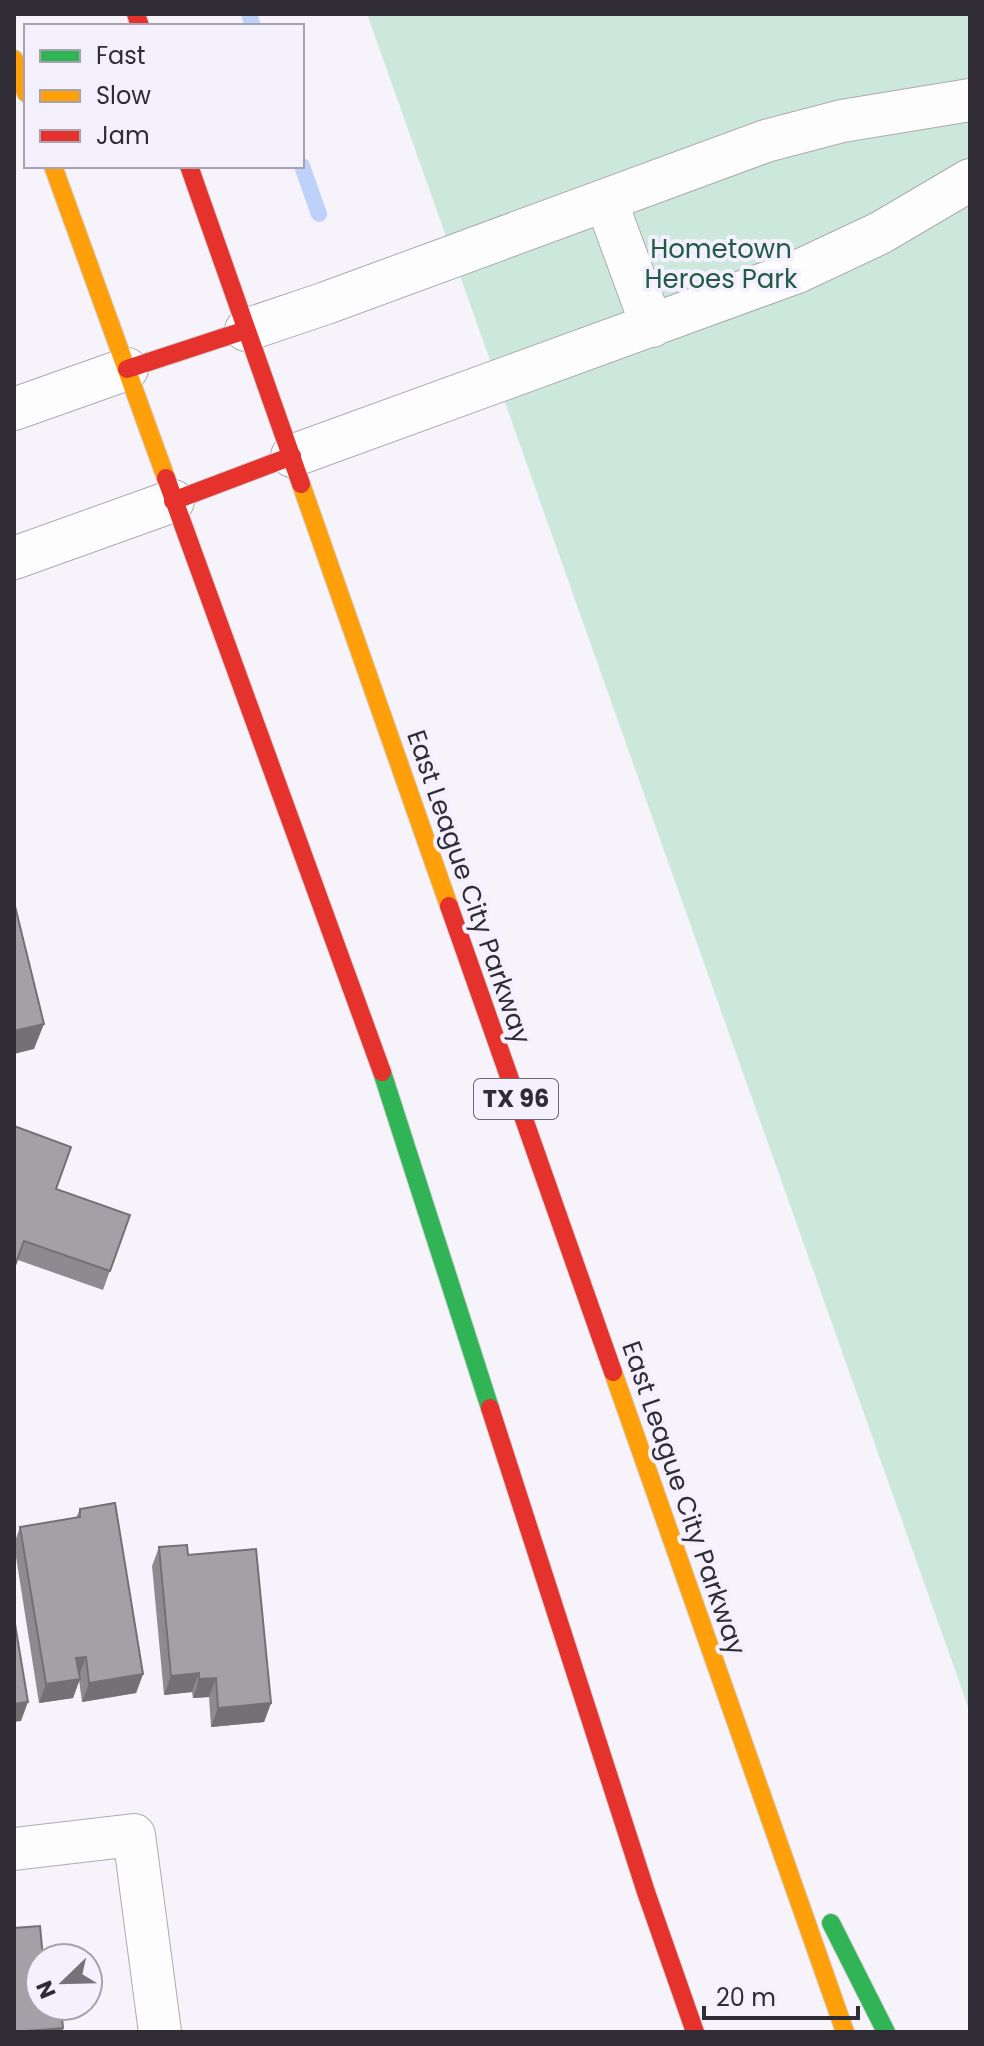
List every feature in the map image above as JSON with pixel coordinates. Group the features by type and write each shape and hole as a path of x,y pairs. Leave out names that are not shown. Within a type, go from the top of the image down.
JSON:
{"main road":[{"path":"14,59 24,87"},
{"path":"54,168 386,1083 646,1892 695,2032"},
{"name":"East League City Parkway","path":"190,168 845,2032"},
{"path":"127,369 246,330"},
{"path":"173,501 292,456"},
{"path":"749,1760 886,2032"}],"street":[{"path":"246,330 766,141 842,121 970,100"},
{"path":"292,456 797,272 880,233 970,180"},
{"path":"606,201 652,326"},
{"path":"14,409 127,369"},
{"path":"14,558 173,501"},
{"path":"14,1849 134,1835 160,2032"}],"green space":[{"name":"Hometown Heroes Park","path":"367,14 970,14 970,1712"}],"building":[{"path":"14,902 44,1024 14,1031"},
{"path":"14,1126 71,1147 56,1189 130,1215 110,1271 24,1241 14,1268"},
{"path":"115,1503 143,1674 89,1683 86,1657 76,1658 80,1679 46,1684 20,1527 80,1517 80,1509"},
{"path":"187,1545 188,1555 256,1549 271,1703 218,1708 216,1678 199,1679 199,1673 171,1676 159,1547"},
{"path":"14,1618 28,1702 14,1704"},
{"path":"40,1926 42,1942 24,1942 24,2022 62,2022 63,2028 14,2032 14,1928"}],"waterway":[{"path":"249,14 252,24"},
{"path":"303,168 319,214"}],"traffic: fast":[{"path":"382,1072 490,1408"},
{"path":"831,1923 886,2032"}],"traffic: slow":[{"path":"14,59 24,87"},
{"path":"54,168 166,478"},
{"path":"301,484 449,906"},
{"path":"613,1372 845,2032"}],"traffic: jam":[{"path":"136,14 139,24"},
{"path":"190,168 301,484"},
{"path":"127,369 246,330"},
{"path":"173,501 292,456"},
{"path":"166,478 382,1072"},
{"path":"449,906 613,1372"},
{"path":"490,1408 646,1892 695,2032"}]}
